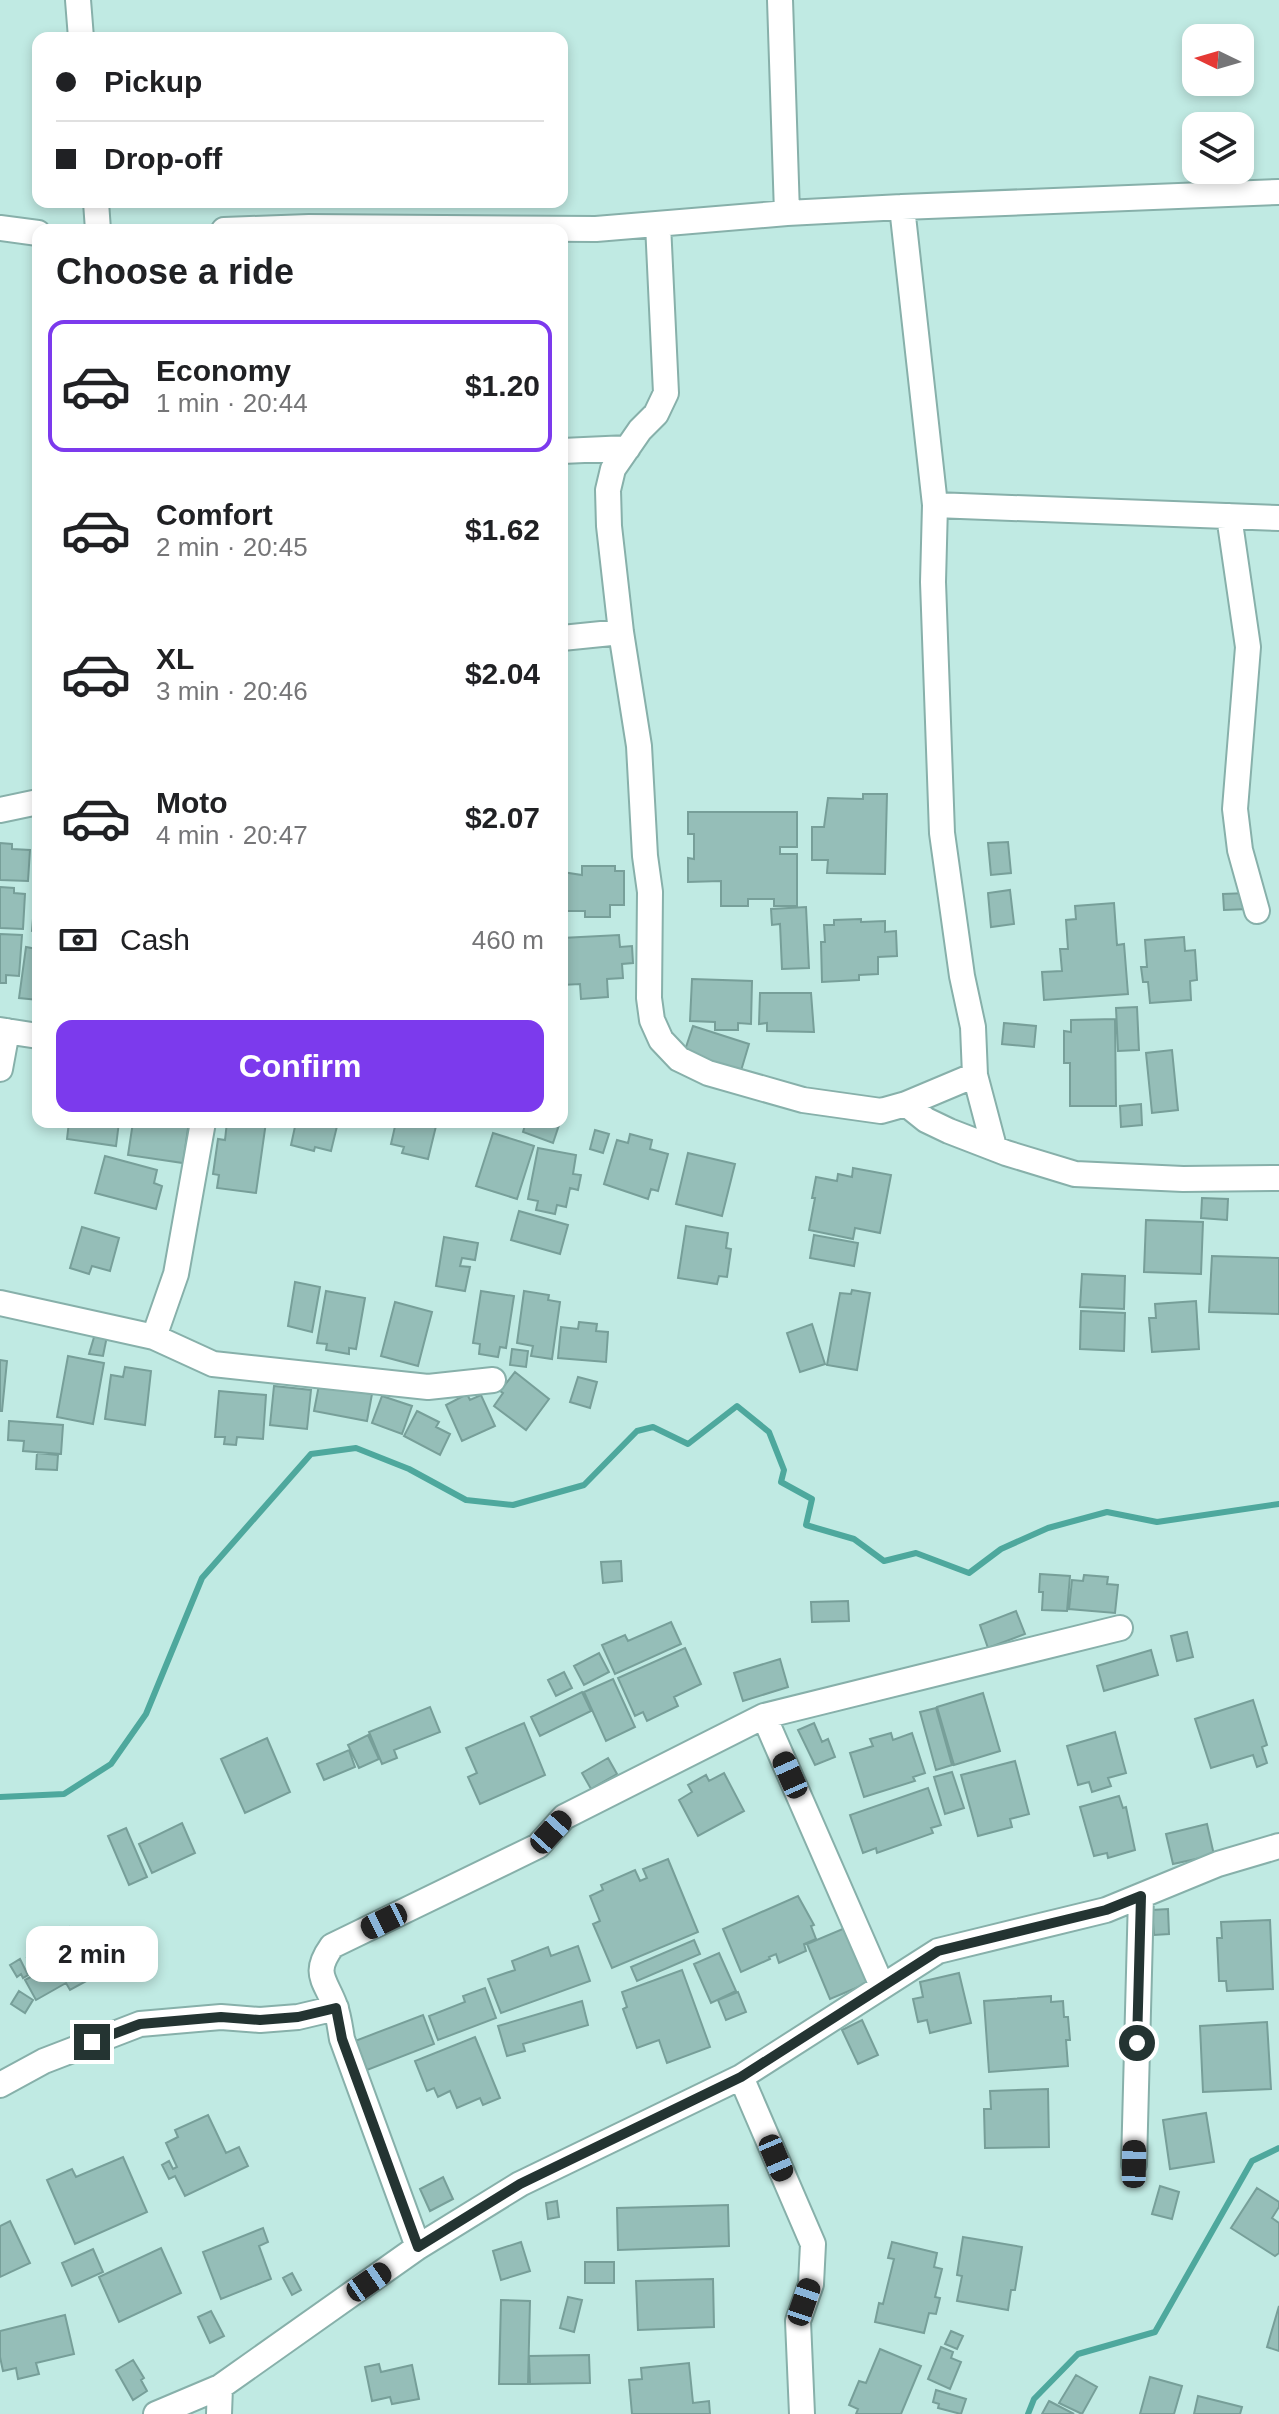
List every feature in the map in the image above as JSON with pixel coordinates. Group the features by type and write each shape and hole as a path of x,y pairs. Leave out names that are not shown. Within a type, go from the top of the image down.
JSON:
{"street":[{"path":"78,0 81,32"},
{"path":"780,0 787,213"},
{"path":"568,229 902,207 1279,192"},
{"path":"902,207 935,505 933,582 942,833 962,976 973,1027 975,1075 994,1147"},
{"path":"658,224 666,393 656,414 640,430 613,469 608,490 621,632 639,746 650,892 649,998 652,1020 661,1040 679,1059 708,1073 803,1100 881,1111 906,1104 975,1075"},
{"path":"0,228 32,232"},
{"path":"568,451 628,448"},
{"path":"935,505 1279,518"},
{"path":"1229,516 1248,647 1235,809 1240,850 1257,911"},
{"path":"568,637 621,632"},
{"path":"0,810 32,803"},
{"path":"0,1069 3,1031 32,1035"},
{"path":"906,1104 926,1120 949,1131 1006,1153 1075,1174 1183,1179 1279,1178"},
{"path":"154,1337 176,1274 202,1128"},
{"path":"0,1303 154,1337 213,1364 428,1387 493,1380"},
{"path":"418,2247 342,2039 336,2008 321,1976 322,1961 332,1946 538,1846 564,1817 764,1716 1120,1628"},
{"path":"764,1716 882,1986"},
{"path":"156,2414 220,2387 418,2247 520,2184 741,2077 938,1951 1106,1910 1218,1864 1279,1846"},
{"path":"1134,2164 1141,1896"},
{"path":"0,2085 44,2061 140,2024 221,2017 260,2020 298,2017 336,2008"},
{"path":"741,2077 813,2244 811,2284 798,2321 802,2414"},
{"path":"219,2414 220,2387"}],"building":[{"path":"863,794 887,794 885,874 827,873 828,860 812,860 812,827 824,827 828,798 863,799"},
{"path":"688,812 797,812 797,847 780,847 780,854 797,854 797,906 774,906 774,899 748,899 748,906 721,906 721,881 688,882 688,858 694,859 694,834 688,834"},
{"path":"1008,842 1011,873 991,875 988,843"},
{"path":"0,843 12,844 12,849 30,850 28,881 0,880"},
{"path":"582,866 615,866 615,871 624,871 624,905 610,905 610,917 585,917 585,911 568,911 568,873 582,875"},
{"path":"0,887 14,888 14,893 25,894 23,929 0,928"},
{"path":"1010,890 1014,924 991,927 988,893"},
{"path":"1247,893 1248,909 1224,910 1223,894"},
{"path":"1114,903 1117,945 1124,944 1128,994 1044,1000 1042,972 1062,971 1060,949 1068,949 1066,920 1076,919 1075,906"},
{"path":"806,907 809,968 782,969 780,924 772,925 771,909"},
{"path":"861,919 861,922 885,921 885,932 896,931 897,956 878,957 878,974 859,975 859,980 822,982 821,942 825,942 824,925 834,925 834,920"},
{"path":"0,934 22,935 19,976 6,975 6,983 0,983"},
{"path":"619,935 620,947 632,946 633,963 622,964 623,978 607,979 608,997 581,999 580,984 568,985 568,938"},
{"path":"1184,937 1185,951 1195,950 1197,980 1190,981 1191,1000 1150,1003 1148,982 1143,982 1141,967 1147,967 1145,940"},
{"path":"26,947 32,948 32,999 19,998"},
{"path":"692,979 752,981 751,1024 738,1023 738,1030 715,1030 715,1022 690,1021"},
{"path":"760,993 811,993 814,1032 767,1031 767,1023 759,1024"},
{"path":"1137,1007 1139,1050 1118,1051 1116,1008"},
{"path":"1115,1019 1116,1106 1070,1106 1070,1063 1064,1063 1064,1031 1071,1032 1071,1020"},
{"path":"1004,1023 1036,1026 1034,1047 1002,1044"},
{"path":"693,1026 749,1044 740,1074 683,1056"},
{"path":"1172,1050 1178,1110 1152,1113 1146,1053"},
{"path":"1141,1104 1142,1125 1121,1127 1120,1106"},
{"path":"68,1128 118,1128 116,1146 67,1139"},
{"path":"132,1128 188,1128 183,1163 128,1155"},
{"path":"226,1128 265,1128 256,1193 217,1188 219,1175 213,1174 218,1139 225,1140"},
{"path":"295,1128 337,1128 331,1151 315,1147 314,1151 291,1145"},
{"path":"395,1128 436,1128 428,1159 402,1153 404,1147 391,1144"},
{"path":"524,1128 558,1128 553,1143 523,1132"},
{"path":"595,1130 609,1134 603,1153 590,1149"},
{"path":"493,1133 534,1146 517,1199 476,1186"},
{"path":"630,1134 652,1140 650,1149 668,1154 658,1191 651,1189 648,1199 604,1184 617,1140 628,1143"},
{"path":"538,1148 576,1155 573,1174 581,1175 578,1190 570,1188 566,1207 557,1205 555,1214 536,1210 538,1201 528,1199"},
{"path":"688,1153 735,1164 722,1216 676,1204"},
{"path":"105,1156 157,1170 154,1183 162,1186 156,1209 95,1193"},
{"path":"853,1168 891,1175 880,1233 855,1228 853,1239 809,1230 816,1177 837,1181 838,1174 852,1177"},
{"path":"1202,1198 1228,1199 1227,1220 1201,1218"},
{"path":"519,1211 568,1225 560,1254 511,1240"},
{"path":"1146,1220 1203,1222 1201,1274 1144,1272"},
{"path":"686,1226 728,1233 726,1248 731,1249 727,1277 719,1276 717,1284 678,1278"},
{"path":"82,1227 119,1238 110,1271 92,1266 89,1274 70,1268"},
{"path":"814,1235 858,1243 854,1266 810,1258"},
{"path":"444,1237 478,1243 475,1260 462,1258 460,1266 470,1267 465,1291 436,1286"},
{"path":"1212,1256 1279,1258 1279,1314 1209,1312"},
{"path":"1082,1274 1125,1276 1124,1309 1080,1307"},
{"path":"295,1282 320,1287 312,1332 288,1326"},
{"path":"852,1290 870,1293 857,1370 827,1365 840,1293 851,1294"},
{"path":"326,1291 365,1298 356,1349 349,1348 349,1354 326,1350 327,1344 317,1343"},
{"path":"481,1291 514,1296 506,1348 500,1347 498,1357 479,1354 480,1344 473,1343"},
{"path":"524,1291 549,1295 548,1300 560,1302 552,1359 531,1356 533,1346 517,1343"},
{"path":"1196,1301 1199,1349 1152,1352 1149,1318 1156,1318 1155,1304"},
{"path":"395,1302 432,1312 418,1366 381,1356"},
{"path":"1081,1311 1125,1313 1124,1351 1080,1349"},
{"path":"579,1322 597,1324 596,1331 608,1332 606,1362 558,1358 561,1327 578,1329"},
{"path":"812,1324 825,1364 800,1372 787,1333"},
{"path":"95,1334 107,1336 103,1356 89,1354"},
{"path":"512,1349 528,1351 526,1367 510,1365"},
{"path":"68,1356 104,1363 93,1424 57,1417"},
{"path":"0,1360 7,1361 2,1411 0,1411"},
{"path":"125,1367 151,1371 145,1425 105,1419 111,1375 123,1377"},
{"path":"515,1372 549,1399 526,1430 494,1406 503,1393 500,1391"},
{"path":"578,1377 597,1382 590,1408 570,1402"},
{"path":"319,1385 372,1394 367,1421 314,1411"},
{"path":"274,1386 311,1390 307,1429 270,1425"},
{"path":"219,1391 266,1395 263,1439 237,1437 236,1445 224,1444 225,1437 215,1437"},
{"path":"467,1394 470,1400 481,1395 495,1426 462,1441 446,1405"},
{"path":"382,1396 412,1406 402,1434 372,1423"},
{"path":"417,1411 439,1422 436,1427 450,1434 440,1455 404,1436"},
{"path":"9,1421 63,1425 61,1454 23,1451 24,1441 8,1440"},
{"path":"37,1453 58,1455 57,1470 36,1469"},
{"path":"621,1561 622,1581 603,1583 601,1562"},
{"path":"1040,1574 1070,1576 1067,1611 1042,1610"},
{"path":"1084,1575 1108,1577 1107,1584 1118,1585 1115,1613 1069,1609 1072,1580 1083,1581"},
{"path":"848,1601 849,1621 812,1622 811,1602"},
{"path":"1016,1611 1025,1634 988,1648 980,1625"},
{"path":"671,1622 681,1644 615,1674 602,1645 625,1635 628,1641"},
{"path":"1187,1632 1193,1657 1177,1661 1171,1636"},
{"path":"685,1648 701,1684 674,1697 678,1706 647,1721 643,1712 635,1716 618,1678"},
{"path":"1151,1650 1158,1675 1104,1691 1097,1666"},
{"path":"599,1653 609,1672 584,1685 574,1666"},
{"path":"780,1659 788,1687 743,1701 734,1673"},
{"path":"564,1672 572,1688 556,1696 548,1680"},
{"path":"613,1679 635,1727 606,1741 584,1692"},
{"path":"582,1692 591,1711 540,1736 531,1717"},
{"path":"983,1693 1000,1751 954,1765 937,1707"},
{"path":"1253,1700 1267,1745 1262,1747 1267,1763 1257,1767 1253,1755 1211,1768 1195,1719"},
{"path":"430,1707 440,1732 394,1750 397,1758 382,1764 369,1732"},
{"path":"936,1708 952,1765 936,1770 920,1712"},
{"path":"524,1723 545,1775 480,1804 468,1777 477,1773 466,1748"},
{"path":"814,1723 822,1742 828,1739 835,1757 815,1765 798,1730"},
{"path":"1115,1732 1126,1773 1108,1778 1111,1786 1092,1792 1089,1782 1078,1785 1067,1746"},
{"path":"891,1733 893,1740 912,1733 925,1773 913,1777 915,1781 864,1797 850,1753 873,1746 870,1739"},
{"path":"368,1735 379,1759 359,1768 348,1745"},
{"path":"267,1738 290,1792 245,1813 221,1759"},
{"path":"349,1750 355,1767 324,1780 317,1764"},
{"path":"608,1758 617,1774 591,1789 582,1773"},
{"path":"1015,1761 1029,1814 1010,1819 1012,1827 978,1836 961,1775"},
{"path":"952,1772 964,1808 945,1814 934,1777"},
{"path":"724,1773 744,1811 698,1836 679,1800 692,1792 688,1785 706,1775 709,1781"},
{"path":"928,1788 941,1825 931,1828 933,1833 877,1853 876,1848 863,1853 850,1815"},
{"path":"1119,1796 1123,1808 1126,1807 1135,1850 1108,1858 1107,1853 1094,1856 1080,1807"},
{"path":"182,1823 195,1853 152,1873 139,1844"},
{"path":"1207,1824 1214,1855 1173,1864 1166,1834"},
{"path":"126,1828 147,1877 129,1885 108,1836"},
{"path":"668,1859 698,1932 612,1968 593,1924 600,1921 590,1896 603,1890 601,1885 635,1870 640,1881 647,1878 643,1869"},
{"path":"798,1896 814,1925 811,1926 816,1939 804,1944 806,1951 779,1963 776,1954 741,1972 723,1929"},
{"path":"1168,1909 1169,1934 1154,1935 1152,1910"},
{"path":"1270,1920 1273,1989 1227,1991 1226,1981 1219,1981 1217,1938 1222,1938 1221,1922"},
{"path":"69,1927 85,1956 80,1959 90,1979 70,1990 66,1983 36,2000 25,1980 36,1974 27,1958 50,1946 46,1939"},
{"path":"845,1928 868,1983 830,1999 807,1944"},
{"path":"694,1940 700,1954 637,1981 631,1967"},
{"path":"578,1946 590,1981 501,2013 488,1979 515,1970 512,1961 548,1947 551,1956"},
{"path":"719,1953 736,1991 711,2003 694,1964"},
{"path":"20,1959 28,1975 23,1978 21,1974 17,1977 10,1965"},
{"path":"682,1970 710,2047 667,2063 659,2040 637,2048 623,2009 627,2007 622,1992"},
{"path":"959,1973 971,2023 930,2033 927,2020 918,2022 913,1999 923,1997 920,1982"},
{"path":"485,1988 496,2018 438,2040 429,2016 465,2002 463,1996"},
{"path":"19,1991 33,2000 25,2013 11,2004"},
{"path":"738,1992 746,2012 726,2020 718,2000"},
{"path":"1051,1996 1051,2002 1063,2001 1064,2017 1068,2017 1068,2066 989,2072 984,2001"},
{"path":"582,2001 588,2025 523,2044 525,2051 507,2056 498,2026"},
{"path":"423,2015 434,2044 367,2070 355,2041"},
{"path":"862,2020 878,2055 858,2064 842,2030"},
{"path":"1267,2022 1271,2089 1203,2092 1200,2026"},
{"path":"475,2037 500,2098 483,2105 480,2098 457,2108 450,2091 438,2097 434,2088 427,2091 415,2061"},
{"path":"1048,2089 1049,2147 985,2148 984,2109 991,2109 990,2091"},
{"path":"1206,2113 1214,2162 1170,2169 1163,2120"},
{"path":"208,2115 226,2153 239,2147 248,2166 185,2196 175,2176 169,2179 162,2165 169,2161 173,2169 177,2167 166,2143 178,2137 175,2130"},
{"path":"123,2157 147,2212 75,2244 47,2180 72,2169 76,2177"},
{"path":"443,2177 453,2199 430,2211 420,2189"},
{"path":"1160,2186 1179,2192 1172,2219 1152,2214"},
{"path":"1257,2188 1279,2202 1272,2218 1279,2223 1279,2253 1275,2256 1231,2228"},
{"path":"557,2201 559,2217 548,2219 546,2203"},
{"path":"728,2205 729,2246 618,2250 617,2208"},
{"path":"10,2221 30,2263 0,2277 0,2226"},
{"path":"263,2228 268,2242 259,2246 271,2279 221,2299 203,2252"},
{"path":"963,2237 1022,2247 1015,2290 1011,2290 1008,2310 957,2301 962,2276 957,2275"},
{"path":"521,2242 530,2271 501,2280 493,2251"},
{"path":"892,2242 937,2253 934,2267 942,2269 935,2297 940,2298 936,2314 929,2313 924,2333 875,2322 879,2303 883,2304 894,2259 888,2258"},
{"path":"161,2248 181,2293 119,2322 99,2277"},
{"path":"93,2249 103,2272 72,2286 62,2263"},
{"path":"585,2262 614,2262 614,2283 585,2283"},
{"path":"292,2273 301,2290 292,2295 283,2278"},
{"path":"713,2279 714,2327 638,2330 636,2281"},
{"path":"568,2297 582,2300 574,2332 560,2328"},
{"path":"501,2300 530,2301 528,2384 499,2384"},
{"path":"1279,2306 1279,2351 1267,2347"},
{"path":"211,2311 224,2336 210,2343 198,2317"},
{"path":"65,2315 74,2354 36,2363 39,2374 18,2379 16,2368 3,2371 0,2331"},
{"path":"951,2331 963,2336 957,2349 945,2344"},
{"path":"941,2347 953,2352 951,2358 961,2362 950,2389 928,2379"},
{"path":"880,2349 921,2366 901,2414 856,2414 858,2409 849,2405 859,2381 866,2383"},
{"path":"589,2355 590,2383 530,2384 529,2356"},
{"path":"133,2360 144,2378 141,2380 147,2391 133,2400 116,2370"},
{"path":"689,2363 693,2403 709,2401 710,2414 632,2414 629,2380 642,2379 641,2368"},
{"path":"379,2364 381,2372 412,2365 419,2399 392,2404 390,2397 372,2401 365,2367"},
{"path":"1076,2375 1097,2387 1082,2414 1059,2403"},
{"path":"1150,2377 1182,2386 1174,2414 1140,2414"},
{"path":"936,2390 966,2399 961,2414 938,2408 939,2404 933,2402"},
{"path":"1198,2396 1242,2407 1240,2414 1194,2414"},
{"path":"1049,2401 1074,2414 1042,2414"}],"waterway":[{"path":"0,1797 64,1794 111,1764 146,1714 202,1578 311,1454 356,1448 409,1469 466,1500 513,1505 584,1485 637,1431 653,1427 688,1444 737,1406 769,1432 784,1470 781,1482 812,1499 806,1525 854,1539 884,1561 916,1553 969,1573 1001,1549 1048,1528 1107,1512 1157,1522 1279,1504"},
{"path":"1028,2414 1034,2399 1078,2354 1155,2332 1252,2161 1279,2148"}],"route":[{"path":"92,2042 140,2024 221,2017 260,2020 298,2017 336,2008 342,2039 418,2247 520,2184 741,2077 938,1951 1106,1910 1141,1896 1137,2043"}]}
